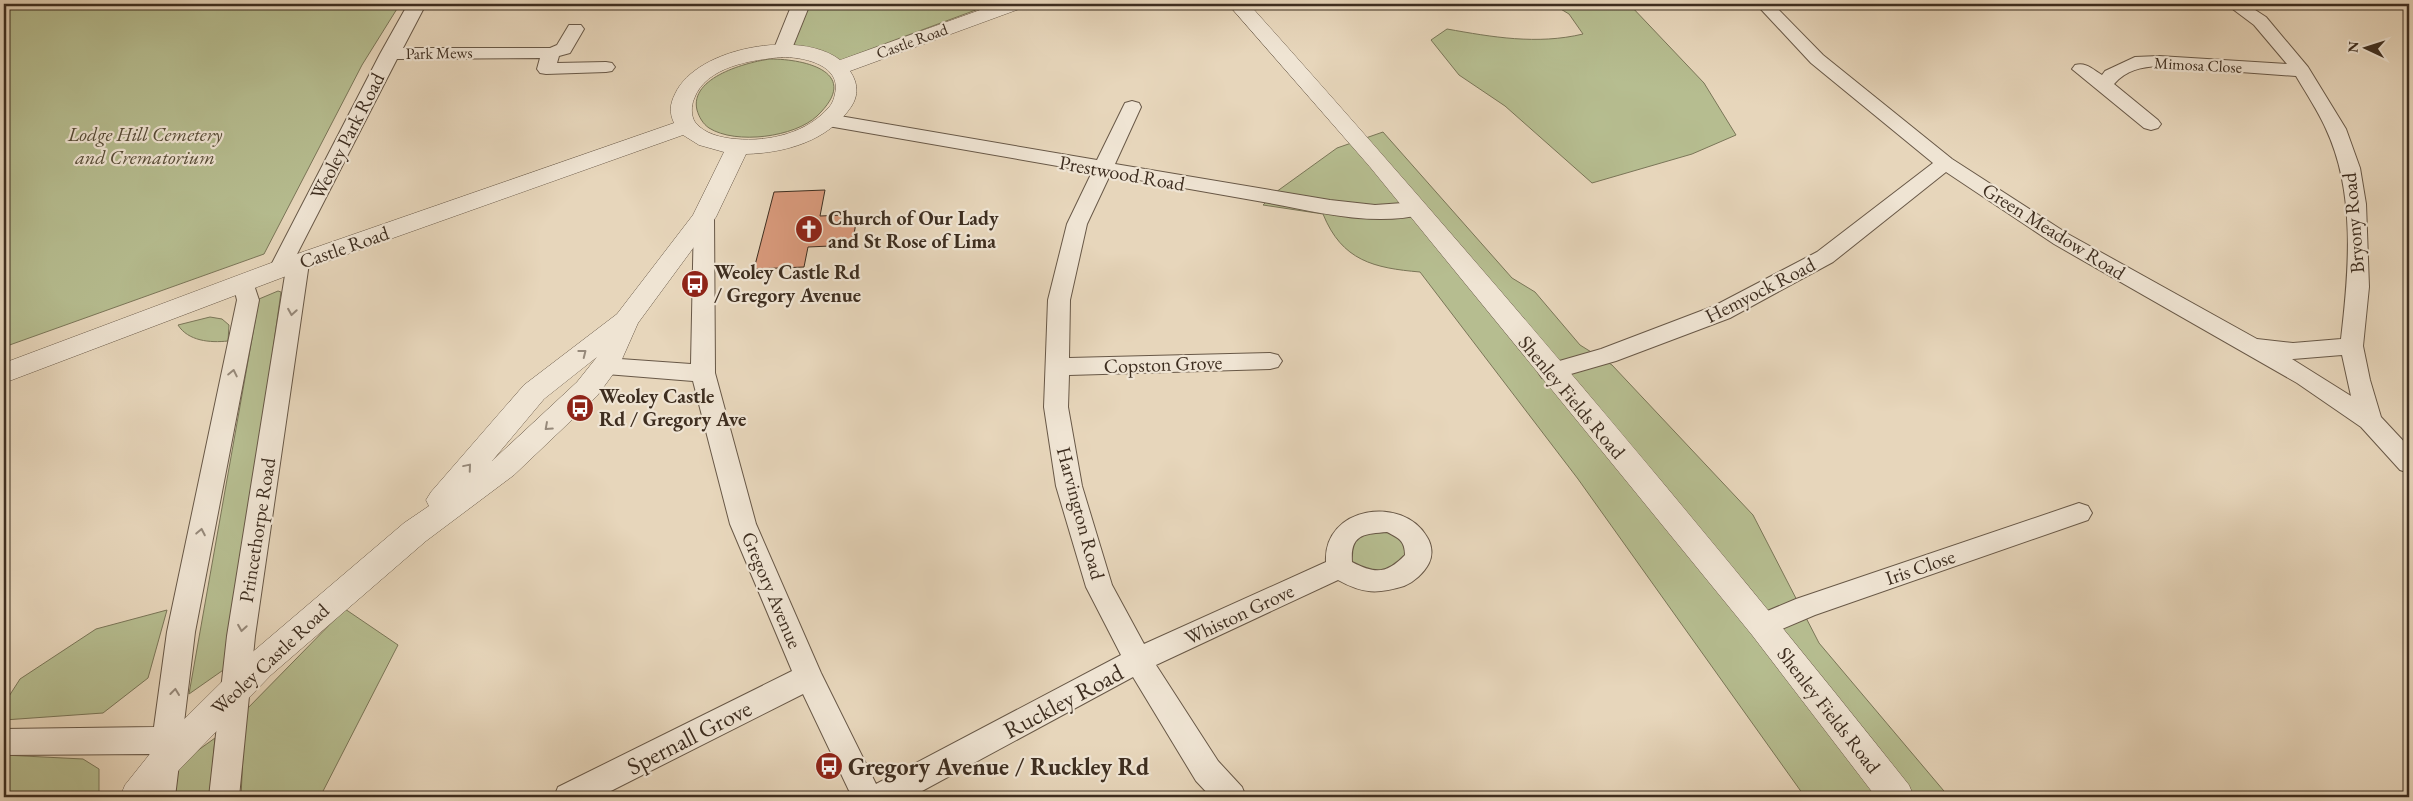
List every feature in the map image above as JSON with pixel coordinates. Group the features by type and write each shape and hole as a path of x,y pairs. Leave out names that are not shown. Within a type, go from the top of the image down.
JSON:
{"street":[{"name":"Weoley Park Road","path":"289,266 286,255 389,54 417,4"},
{"path":"782,51 801,4"},
{"name":"Castle Road","path":"839,68 1015,4"},
{"name":"Shenley Fields Road","path":"1238,4 1417,209 1550,372 1763,626 1897,797"},
{"name":"Green Meadow Road","path":"1764,4 1817,59 1945,163 2061,239 2305,378 2370,421 2409,463"},
{"name":"Bryony Road","path":"2236,4 2260,21 2302,71 2336,129 2350,168 2356,204 2358,287 2352,346"},
{"path":"575,30 564,50 551,53 546,69 606,67"},
{"name":"Park Mews","path":"389,54 492,44 551,53"},
{"path":"782,51 818,56 839,68 846,80 848,90 845,100 828,120 797,138 778,143 738,147 709,141 696,135 686,126 680,108 682,98 696,80 707,72 734,59 758,53 782,51"},
{"name":"Mimosa Close","path":"2103,85 2112,75 2135,62 2159,61 2302,71"},
{"path":"2081,69 2151,124"},
{"name":"Harvington Road","path":"1132,107 1077,224 1059,300 1056,407 1070,486 1099,587 1138,660 1207,771 1230,797"},
{"name":"Prestwood Road","path":"828,120 1330,208 1375,212 1417,209"},
{"name":"Castle Road","path":"4,373 289,266 686,126"},
{"name":"Weoley Castle Road","path":"137,797 166,751 280,647 415,532 504,467 587,389 606,366 626,320 704,217 715,190 738,147"},
{"name":"Hemyock Road","path":"1550,372 1608,355 1722,312 1825,257 1945,163"},
{"name":"Gregory Avenue","path":"704,217 703,373 743,524 809,676 867,797"},
{"name":"Princethorpe Road","path":"224,797 240,636 289,266"},
{"path":"160,797 181,632 248,300 244,284"},
{"name":"Weoley Castle Road","path":"415,532 534,392 626,320"},
{"path":"2247,345 2293,351 2352,346"},
{"name":"Green Meadow Road","path":"2352,346 2358,380 2370,421"},
{"name":"Copston Grove","path":"1057,367 1270,361"},
{"path":"606,366 703,373"},
{"name":"Iris Close","path":"1763,626 1806,607 2079,512"},
{"name":"Whiston Grove","path":"1138,660 1339,568"},
{"name":"Ruckley Road","path":"882,797 1138,660"},
{"name":"Spernall Grove","path":"569,797 809,676"},
{"path":"4,742 166,751"}],"green space":[{"name":"Lodge Hill Cemetery and Crematorium","path":"4,4 400,4 362,65 264,254 4,347"},
{"path":"810,4 992,4 830,64 794,49 793,44"},
{"path":"1573,4 1630,5 1704,83 1736,135 1692,154 1592,183 1505,106 1459,75 1431,40 1447,29 1515,39 1549,39 1583,34 1569,14 1559,8"},
{"path":"770,59 799,62 813,66 824,71 832,79 834,89 829,101 817,116 795,129 765,136 734,136 709,128 700,118 697,110 697,98 702,89 722,73"},
{"path":"1383,132 1512,278 1535,292 1580,345 1612,365 1753,515 1819,643 1949,797 1912,797 1734,576 1887,797 1805,797 1578,479 1420,272 1388,268 1361,259 1340,242 1323,214 1263,205 1276,192 1337,148"},
{"path":"278,291 281,292 229,666 189,694 259,299"},
{"path":"210,317 222,319 229,325 228,341 214,342 193,338 178,325"},
{"path":"1372,528 1406,535 1413,557 1382,576 1349,565 1354,537"},
{"path":"345,609 398,645 320,797 241,797 245,711"},
{"path":"167,610 148,678 103,713 4,720 4,704 20,679 96,629"},
{"path":"215,738 210,797 169,797 172,769"},
{"path":"4,755 83,759 99,769 99,795 98,797 4,797"}],"building":[{"name":"Church of Our Lady and St Rose of Lima","path":"825,190 820,216 845,215 843,223 856,223 852,245 808,247 804,267 754,269 774,192"}],"place":[{"name":"Church of Our Lady and St Rose of Lima","path":"809,229"},
{"name":"Weoley Castle Rd / Gregory Avenue","path":"695,284"},
{"name":"Weoley Castle Rd / Gregory Ave","path":"580,408"},
{"name":"Gregory Avenue / Ruckley Rd","path":"829,766"}]}
